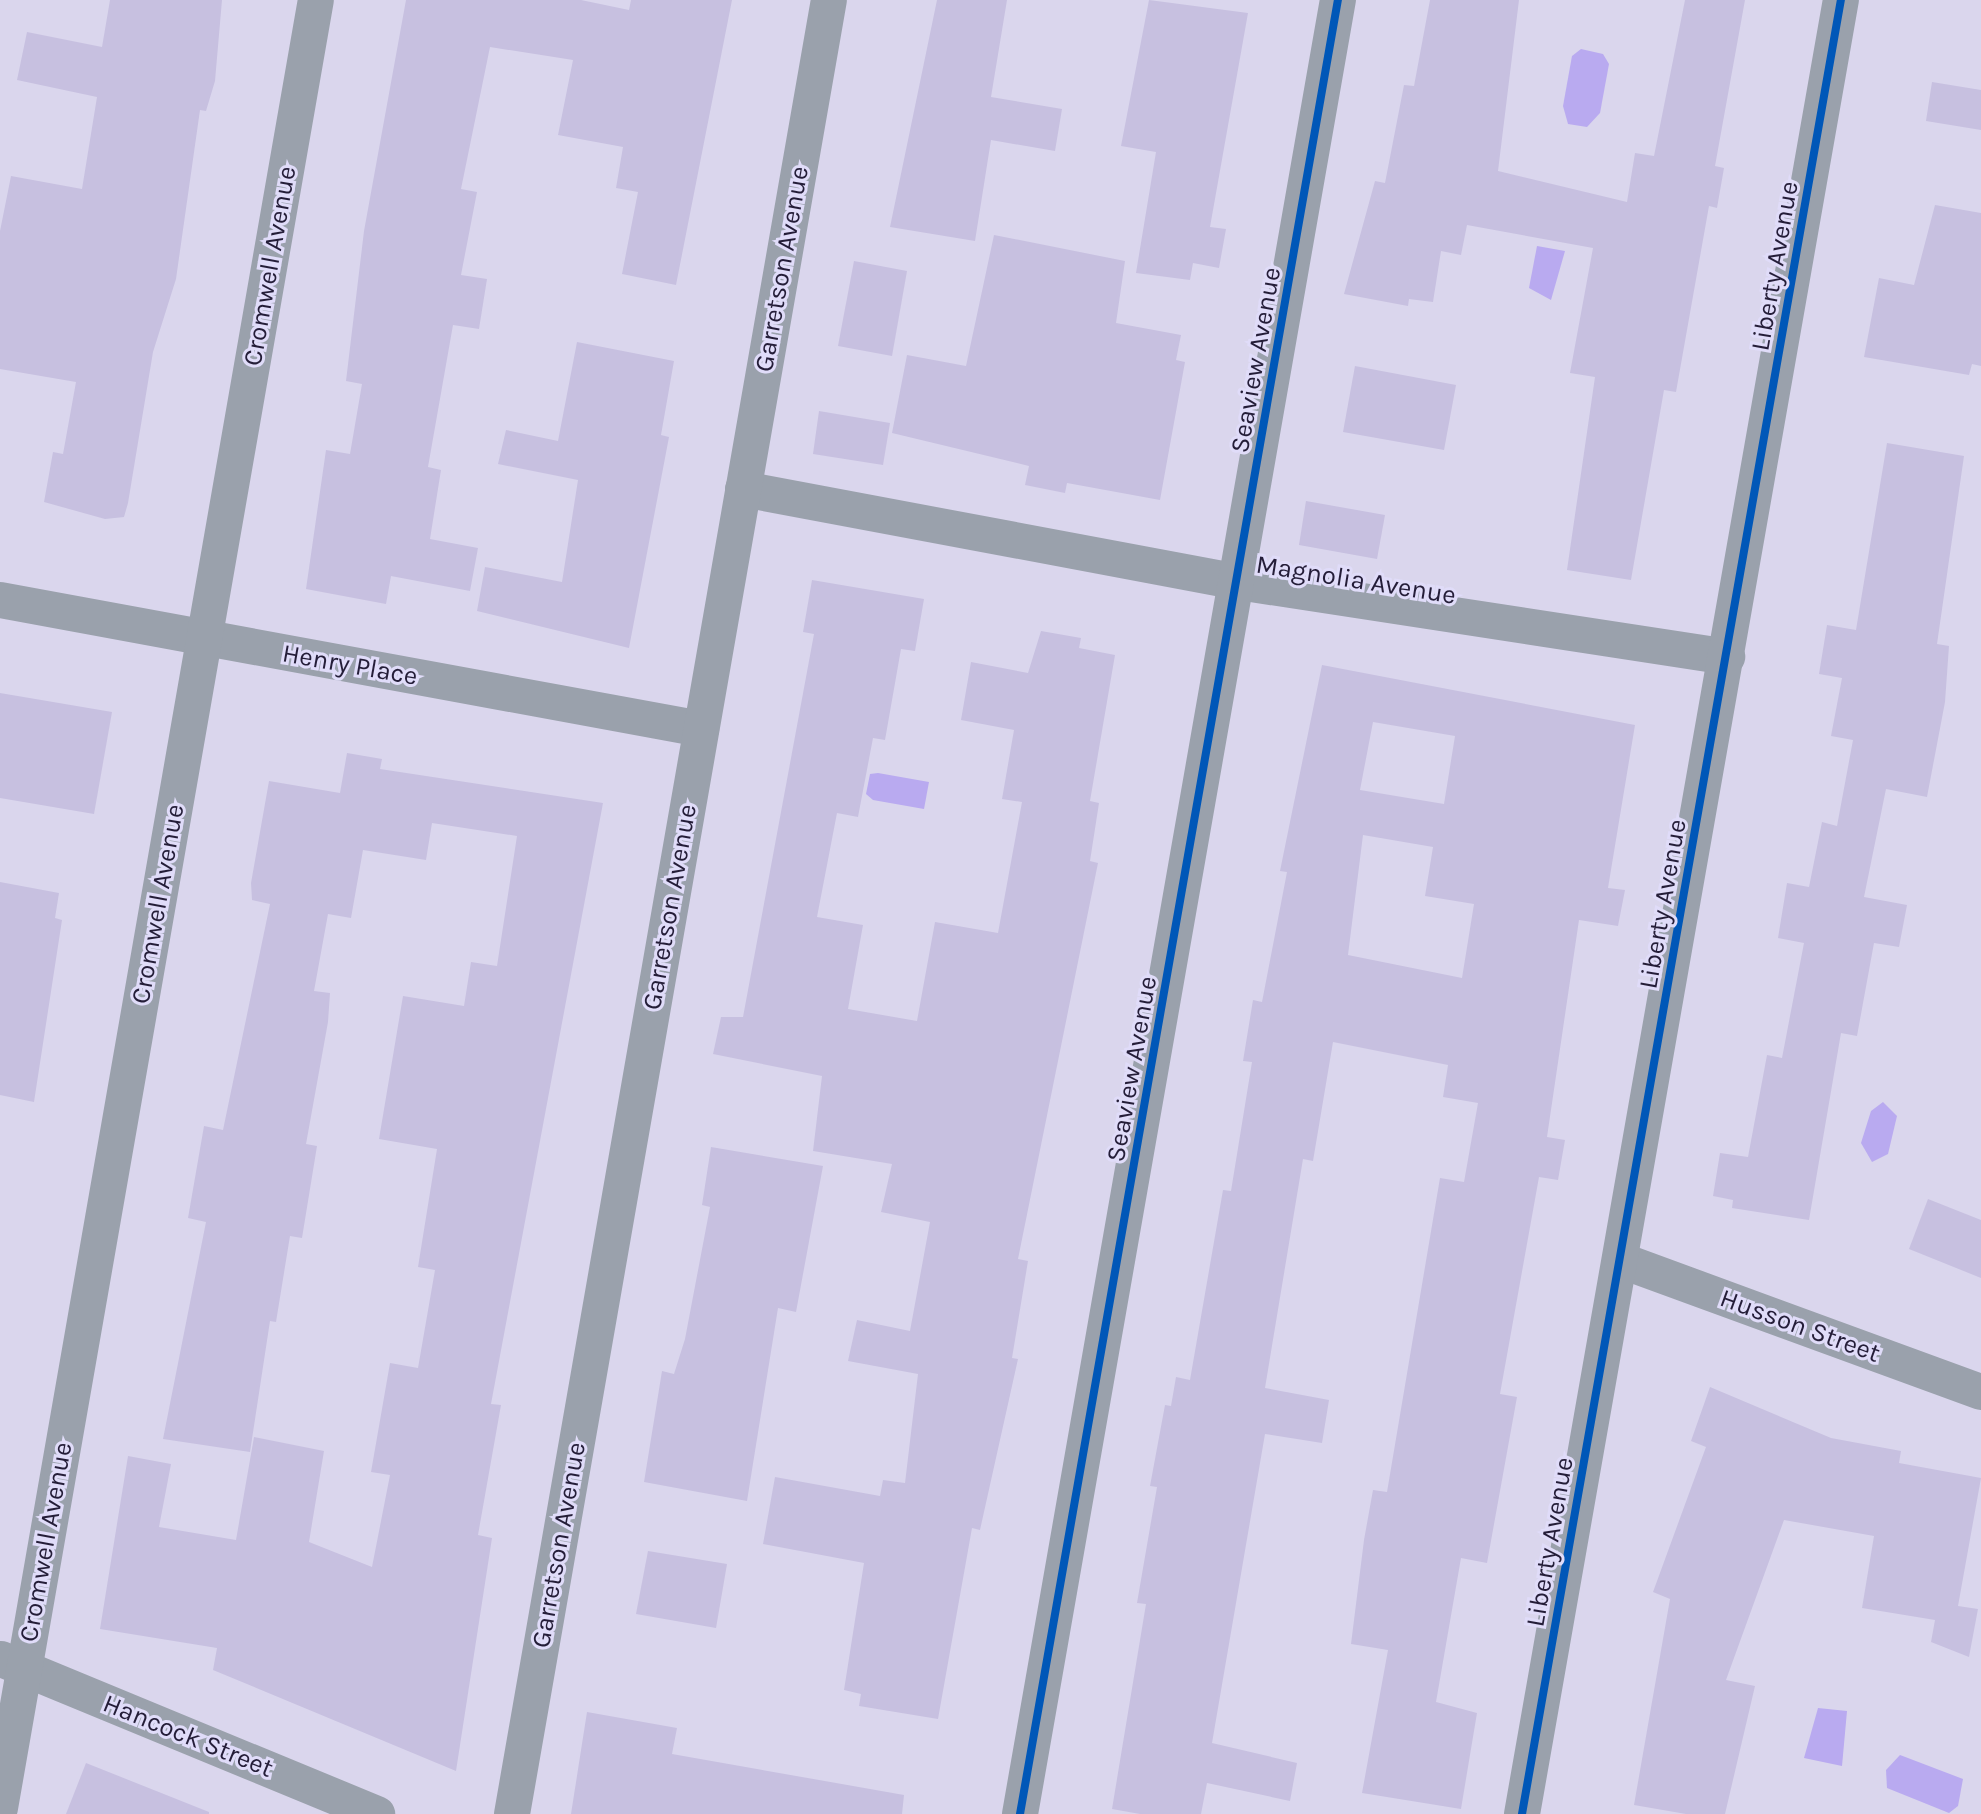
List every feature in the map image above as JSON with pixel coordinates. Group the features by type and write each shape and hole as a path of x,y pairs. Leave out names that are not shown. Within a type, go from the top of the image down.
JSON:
{"street":[{"name":"Cromwell Avenue","path":"0,1808 12,1663 205,639 316,0"},
{"name":"Garretson Avenue","path":"512,1814 829,0"},
{"name":"Seaview Avenue","path":"1020,1814 1338,0"},
{"name":"Liberty Avenue","path":"1522,1814 1841,0"},
{"name":"Magnolia Avenue","path":"743,489 1238,582 1727,657"},
{"name":"Henry Place","path":"0,600 701,729"},
{"name":"Husson Street","path":"1620,1260 1981,1392"},
{"name":"Hancock Street","path":"12,1663 377,1814"}],"shaded area":[{"path":"1581,49 1603,54 1609,64 1600,113 1587,127 1568,124 1563,106 1572,56"},
{"path":"1537,246 1565,251 1551,300 1529,288"},
{"path":"870,774 929,782 924,809 873,800 866,794"},
{"path":"1883,1102 1897,1116 1888,1154 1872,1162 1861,1143 1871,1111"},
{"path":"1818,1708 1847,1711 1842,1766 1804,1758"},
{"path":"1900,1755 1963,1779 1958,1806 1949,1813 1887,1788 1886,1770"}],"building":[{"path":"110,0 222,0 215,81 206,111 200,110 176,279 153,352 128,503 124,517 105,519 44,502 53,452 63,454 76,382 0,369 0,231 11,176 82,189 97,97 17,80 27,32 102,47"},
{"path":"406,0 581,0 629,10 631,0 732,0 676,285 622,274 638,192 616,188 623,147 558,135 573,60 490,47 461,189 477,192 461,275 487,279 479,329 453,325 428,467 441,470 430,539 478,548 470,591 391,576 386,604 306,589 326,450 350,454 362,384 346,381 364,231"},
{"path":"937,0 1007,0 991,97 1062,109 1055,151 991,140 975,241 890,227"},
{"path":"1149,0 1248,13 1210,227 1226,229 1219,268 1193,263 1190,280 1136,273 1156,152 1121,146"},
{"path":"1430,0 1519,0 1498,171 1627,202 1635,153 1654,156 1685,0 1745,0 1715,166 1724,168 1717,208 1709,206 1676,392 1664,390 1631,580 1567,570 1595,377 1570,373 1593,248 1467,225 1461,255 1441,251 1433,302 1409,299 1408,306 1344,294 1375,181 1385,183 1404,85 1414,86"},
{"path":"1932,82 1981,90 1981,130 1926,121"},
{"path":"1935,205 1981,213 1981,366 1972,364 1969,375 1864,357 1879,278 1914,285"},
{"path":"994,235 1125,261 1116,323 1181,335 1176,360 1185,362 1160,500 1067,483 1065,493 1025,485 1029,466 892,433 907,355 966,366"},
{"path":"854,261 907,271 892,356 838,346"},
{"path":"577,342 674,361 661,435 669,437 629,648 477,611 485,567 562,582 578,480 498,464 506,430 558,441"},
{"path":"1355,366 1456,385 1444,450 1343,432"},
{"path":"819,411 890,423 883,465 813,454"},
{"path":"1887,443 1964,456 1937,644 1949,646 1945,702 1927,797 1886,789 1864,897 1907,905 1899,947 1874,943 1857,1036 1841,1033 1809,1220 1732,1208 1733,1200 1713,1196 1720,1153 1748,1157 1767,1055 1782,1058 1804,943 1778,938 1787,883 1809,887 1822,822 1837,826 1853,740 1831,736 1842,678 1819,674 1827,625 1856,630"},
{"path":"1306,501 1385,515 1377,559 1299,545"},
{"path":"812,580 924,599 915,651 901,649 885,740 873,738 858,817 837,813 817,917 863,925 848,1009 917,1021 935,922 998,933 1022,802 1002,799 1014,730 961,720 971,662 1028,673 1041,631 1081,638 1079,648 1115,655 1090,801 1099,803 1090,861 1098,863 1018,1259 1028,1261 1012,1358 1018,1359 980,1530 972,1528 938,1719 859,1706 861,1694 844,1690 864,1563 763,1544 775,1477 880,1496 883,1480 905,1483 918,1374 848,1361 857,1320 910,1331 930,1222 881,1212 892,1164 813,1151 822,1076 713,1054 721,1017 743,1017 814,634 803,632"},
{"path":"1322,665 1635,725 1608,888 1625,890 1618,926 1579,920 1547,1137 1565,1140 1558,1180 1539,1177 1500,1394 1517,1397 1487,1563 1461,1558 1436,1702 1477,1713 1461,1809 1362,1793 1388,1650 1351,1644 1373,1490 1387,1492 1440,1178 1464,1182 1478,1103 1443,1097 1448,1065 1333,1042 1313,1161 1303,1159 1265,1388 1329,1400 1322,1443 1265,1434 1212,1743 1297,1763 1290,1801 1207,1783 1201,1814 1140,1814 1112,1809 1146,1604 1137,1603 1157,1487 1150,1486 1165,1405 1171,1406 1176,1377 1190,1380 1223,1190 1231,1191 1252,1062 1243,1061 1253,1000 1262,1002 1287,872 1280,871","holes":["1373,722 1455,736 1444,804 1360,790","1363,835 1433,847 1425,896 1474,904 1462,978 1348,955"]},
{"path":"0,693 112,712 94,814 0,798"},
{"path":"347,753 382,759 380,769 603,803 491,1404 501,1405 478,1535 492,1538 456,1771 213,1670 217,1648 100,1629 128,1456 171,1464 159,1527 236,1540 254,1437 324,1451 309,1542 372,1567 390,1475 371,1472 390,1363 418,1368 435,1270 418,1267 437,1149 379,1139 403,996 464,1006 471,962 497,966 517,836 432,823 426,860 363,850 351,918 328,914 314,991 330,993 328,1022 306,1144 317,1146 302,1238 290,1236 276,1322 270,1321 250,1452 163,1439 206,1222 188,1218 204,1126 223,1130 270,904 252,900 251,883 269,781 340,793"},
{"path":"0,882 59,893 55,918 62,920 34,1102 0,1095"},
{"path":"711,1147 823,1166 796,1312 778,1308 747,1501 644,1482 662,1371 674,1374 685,1339 710,1207 702,1205"},
{"path":"1928,1199 1981,1220 1981,1278 1909,1249"},
{"path":"1710,1387 1831,1438 1901,1451 1899,1463 1981,1478 1958,1606 1978,1609 1969,1657 1931,1642 1935,1620 1862,1608 1874,1536 1784,1520 1726,1680 1755,1686 1725,1814 1686,1814 1634,1805 1670,1599 1653,1592 1706,1447 1691,1441"},
{"path":"648,1551 727,1564 716,1628 636,1614"},
{"path":"587,1712 677,1728 672,1754 904,1795 902,1814 571,1814"},
{"path":"86,1763 209,1812 209,1814 66,1814"}],"cycle path":[{"path":"1020,1814 1338,0"},
{"path":"1522,1814 1841,0"}]}
